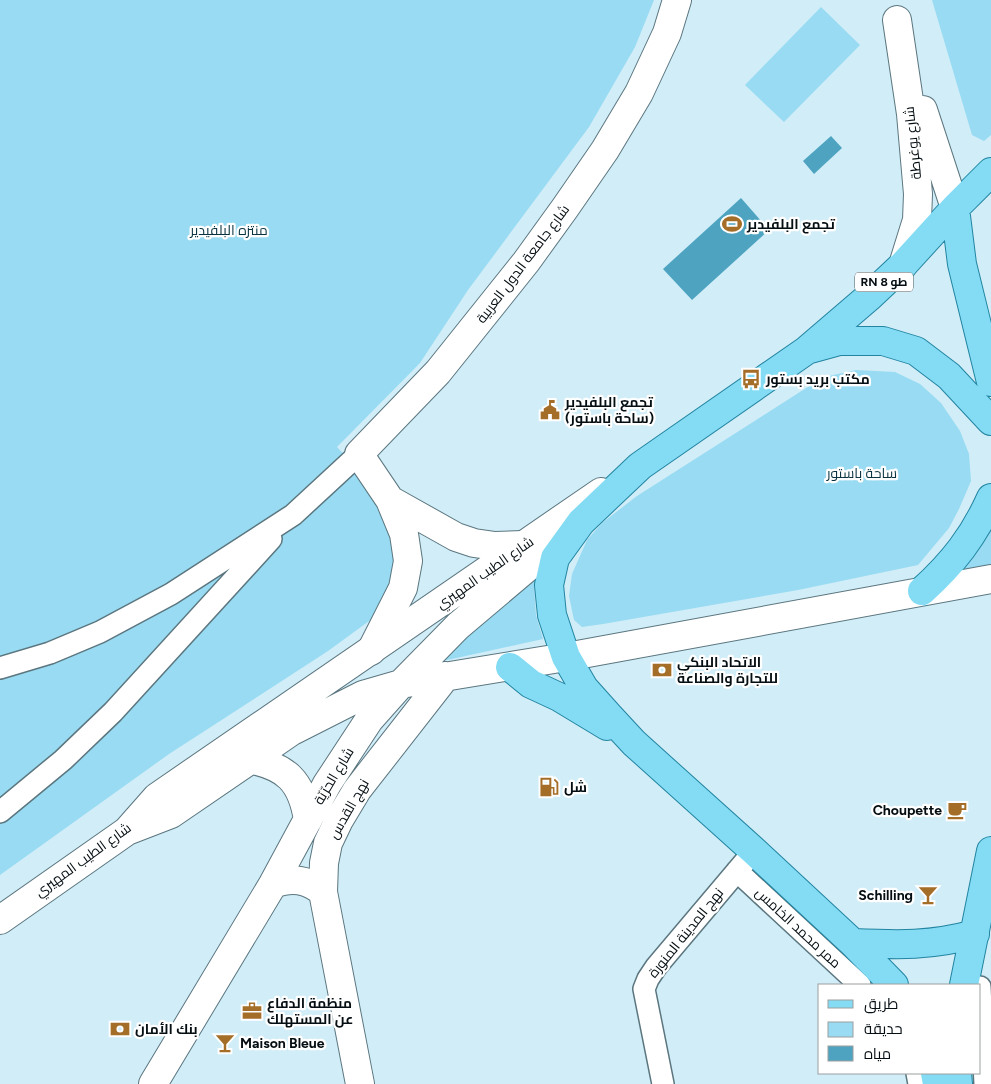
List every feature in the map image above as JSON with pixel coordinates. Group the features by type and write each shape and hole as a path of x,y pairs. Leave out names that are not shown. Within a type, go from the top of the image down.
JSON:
{"main road":[{"name":"شارع جامعة الدول العربية","path":"359,454 438,372 520,270 566,208 605,150 639,93 667,33 678,0"},
{"name":"شارع يوغرطة","path":"894,10 938,160 955,208"},
{"name":"شارع يوغرطة","path":"894,10 911,114 918,194 917,220 903,265"},
{"name":"RN 8 طو","path":"955,208 991,172"},
{"path":"955,208 962,264 991,382"},
{"name":"شارع الطيب المهيري","path":"0,920 127,831 157,798 807,350 903,265 955,208"},
{"path":"807,350 839,340 883,341 916,351 949,376 991,420"},
{"path":"359,454 390,500 404,534 408,561 403,588 371,651"},
{"path":"640,466 581,522 555,558 549,585 552,615 566,658 584,688 634,743 754,850 853,943 893,984"},
{"path":"922,591 952,562 967,543 980,523 991,498"},
{"path":"390,500 456,537 474,543 503,546 524,545"},
{"name":"شارع الحرّيّة","path":"153,1084 273,884 327,784 369,720 401,684 458,626 581,522"},
{"path":"127,831 171,814 248,759 292,731 363,695 401,684 566,658 991,579"},
{"path":"510,667 531,684 559,697 634,743"},
{"name":"نهج القدس","path":"360,1084 323,892 324,863 328,843 357,790 446,676"},
{"path":"248,759 267,762 283,771 290,778 305,802 308,820"},
{"path":"964,984 978,941 991,851"},
{"path":"273,884 283,880 294,879 305,881 323,892"},
{"path":"853,943 906,946 940,942 978,941"}],"street":[{"path":"0,812 63,760 113,712 293,515 359,454"},
{"path":"0,668 50,653 100,632 171,594 293,515"},
{"name":"نهج المدينة المنورة","path":"664,1084 644,989 656,967 754,850"},
{"name":"ممر محمد الخامس","path":"737,871 859,984"},
{"path":"978,941 979,984"},
{"path":"981,1019 985,1084"}],"green space":[{"name":"منتزه البلفيدير","path":"0,0 654,0 635,47 589,127 468,290 420,363 337,447 391,504 397,578 376,616 328,651 169,754 0,875"},
{"path":"932,0 991,0 991,135 984,141 972,135"},
{"path":"821,7 860,45 784,122 745,85"},
{"name":"ساحة باستور","path":"856,370 895,372 920,384 941,403 960,431 969,454 971,481 959,509 949,528 918,565 798,590 603,624 582,627 574,620 569,596 572,574 587,540 602,523 637,496 814,383 829,376"},
{"path":"991,517 991,572 944,581"},
{"path":"540,563 534,586 536,615 543,639 438,662"}],"water":[{"path":"831,136 842,148 814,174 803,161"},
{"path":"741,198 769,230 692,300 663,269"}],"place":[{"name":"تجمع البلفيدير","path":"732,224"},
{"name":"مكتب بريد بستور","path":"751,379"},
{"name":"تجمع البلفيدير (ساحة باستور)","path":"550,410"},
{"name":"الاتحاد البنكي للتجارة والصناعة","path":"662,670"},
{"name":"شل","path":"549,787"},
{"name":"Choupette","path":"957,810"},
{"name":"Schilling","path":"928,895"},
{"name":"منظمة الدفاع عن المستهلك","path":"252,1011"},
{"name":"بنك الأمان","path":"120,1029"},
{"name":"Maison Bleue","path":"225,1043"}]}
